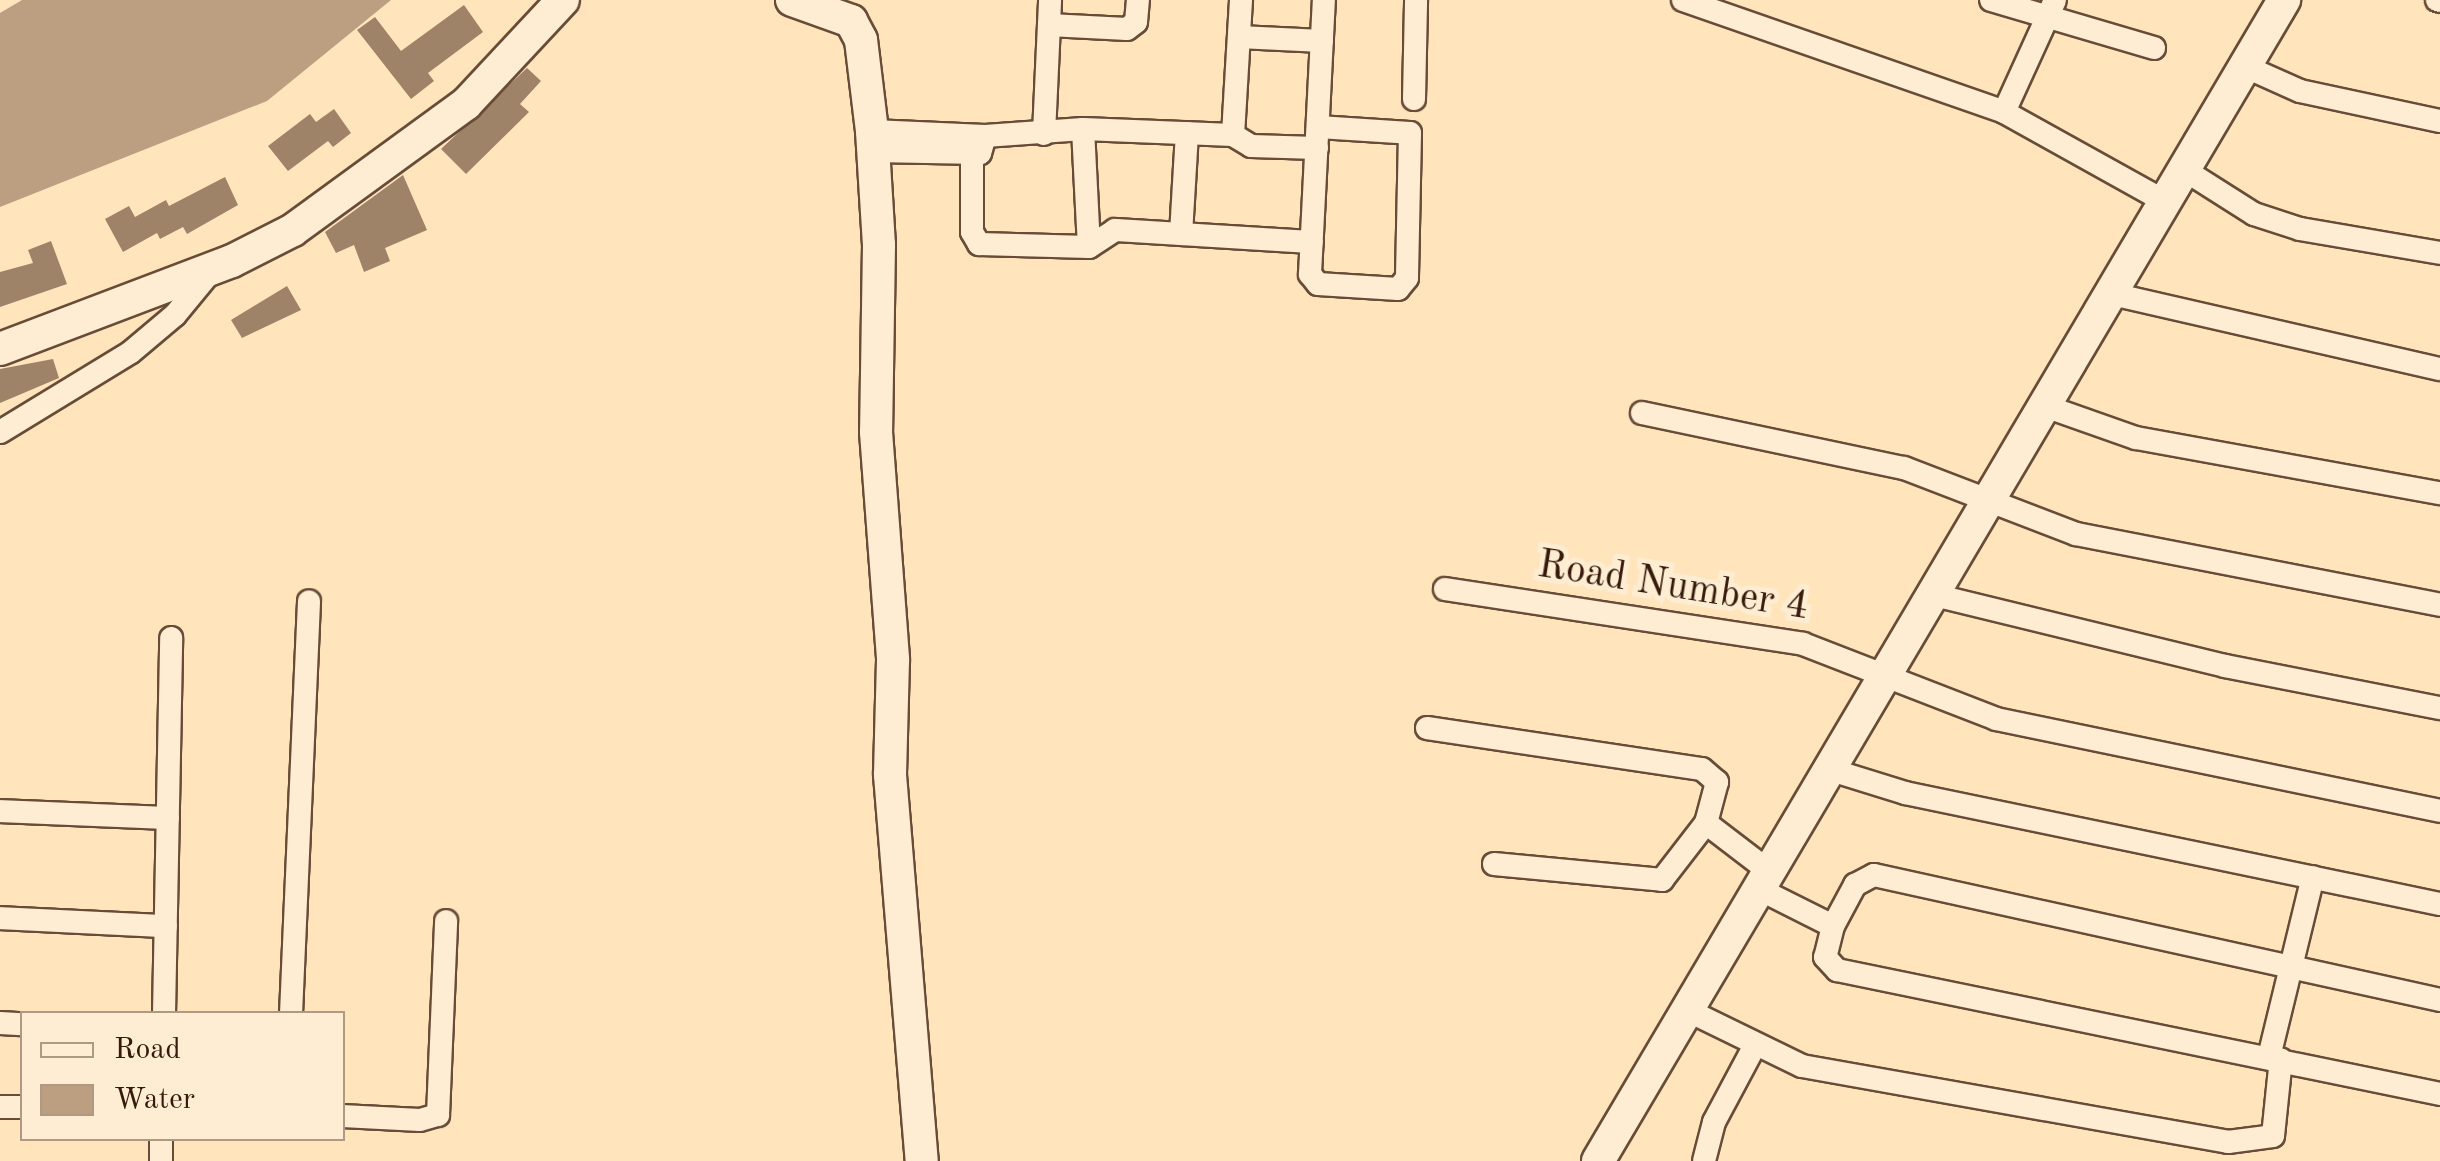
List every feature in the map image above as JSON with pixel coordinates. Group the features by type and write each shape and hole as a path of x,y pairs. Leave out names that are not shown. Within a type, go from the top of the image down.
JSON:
{"main road":[{"path":"0,348 214,268 293,230 430,134 532,38 563,0"},
{"path":"792,0 850,10 860,40 872,141 876,432 893,660 890,775 922,1161"},
{"path":"1598,1161 2284,0"}],"street":[{"path":"1044,134 1050,0"},
{"path":"1049,24 1128,29 1136,22 1138,0"},
{"path":"1233,135 1241,0"},
{"path":"872,141 978,145 1083,130 1233,135 1251,146 1317,137 1410,133 1405,284 1318,284 1310,274 1312,242 1317,137 1324,0"},
{"path":"1414,99 1416,0"},
{"path":"1683,0 2004,112 2166,202"},
{"path":"1991,0 2053,6 2154,48"},
{"path":"2004,112 2053,6"},
{"path":"1239,37 1322,41"},
{"path":"2244,66 2300,91 2440,121"},
{"path":"1083,130 1088,248"},
{"path":"1181,234 1187,133"},
{"path":"978,145 972,232 979,244 1088,248 1114,230 1312,242"},
{"path":"2183,168 2216,194 2284,224 2440,253"},
{"path":"0,432 130,352 175,315 214,268"},
{"path":"2112,294 2440,369"},
{"path":"2045,406 2136,438 2440,493"},
{"path":"1642,414 1904,468 1992,498 2076,534 2440,605"},
{"name":"Road Number 4","path":"1445,588 1803,644 1996,719 2440,811"},
{"path":"1930,594 2225,666 2440,708"},
{"path":"291,1011 308,601"},
{"path":"164,1011 172,638"},
{"path":"1427,728 1702,769 1717,782 1706,823 1662,880 1494,864"},
{"path":"1828,769 1906,792 2440,904"},
{"path":"0,811 168,818"},
{"path":"1706,823 1766,881 1833,926"},
{"path":"2440,1000 1874,875 1855,885 1833,926 1824,957 1837,970 2440,1094"},
{"path":"1685,1009 1754,1048 1802,1066 2252,1144 2276,1130 2275,1058 2313,877"},
{"path":"0,918 166,926"},
{"path":"345,1116 420,1120 438,1115 446,922"},
{"path":"1704,1161 1714,1122 1754,1048"}],"water":[{"path":"22,0 391,0 267,101 0,207 0,13"}],"building":[{"path":"464,5 483,32 428,73 434,81 411,99 357,30 375,17 401,51"},
{"path":"527,68 541,81 520,104 529,112 466,174 441,149"},
{"path":"334,109 351,133 333,147 328,141 288,171 268,146 310,114 316,122"},
{"path":"403,175 427,230 385,248 390,261 364,272 354,245 336,253 325,232"},
{"path":"225,177 238,205 187,234 183,227 160,239 157,233 123,252 105,219 129,206 135,217 166,200 169,206"},
{"path":"51,241 67,284 0,307 0,272 33,263 28,250"},
{"path":"287,286 301,310 242,338 231,320"},
{"path":"53,359 59,378 0,403 0,369"}]}
